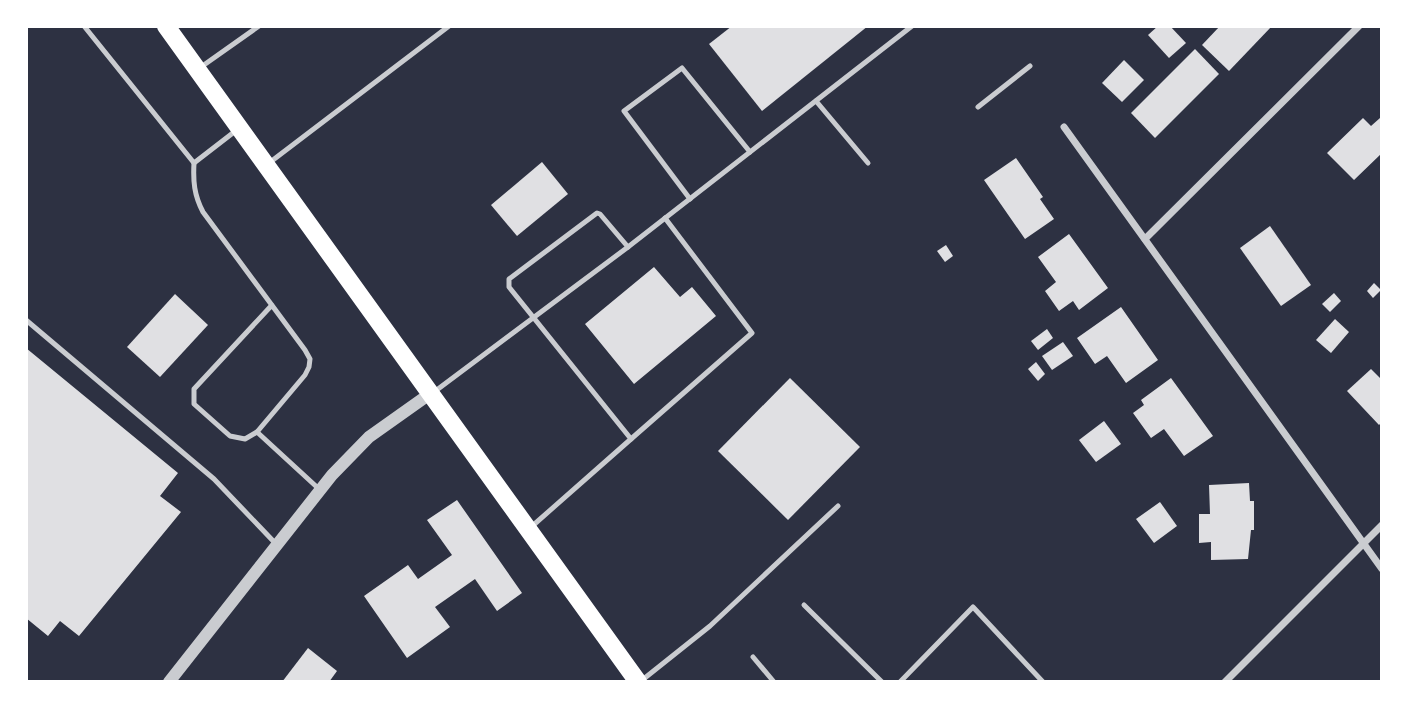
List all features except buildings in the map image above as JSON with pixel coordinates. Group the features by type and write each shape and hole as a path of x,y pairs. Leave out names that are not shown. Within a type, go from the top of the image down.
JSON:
{"main road":[{"path":"166,26 639,682"}],"street":[{"path":"1145,239 1359,26"},
{"path":"1064,127 1382,569"},
{"path":"169,682 320,490 369,437 431,393"},
{"path":"1225,682 1382,525"}],"lane":[{"path":"84,26 194,163 193,185 202,212 306,350 310,359 309,367 257,432 244,439 230,436 194,404 194,389 272,305"},
{"path":"198,70 258,26"},
{"path":"267,165 449,26"},
{"path":"431,393 534,319 912,26"},
{"path":"978,107 1030,66"},
{"path":"690,199 624,111 682,68 750,152"},
{"path":"816,101 868,163"},
{"path":"194,163 240,128"},
{"path":"628,247 597,213 509,279 509,287 631,439"},
{"path":"528,529 752,336 752,330 665,218"},
{"path":"26,320 214,479 277,545"},
{"path":"257,432 320,490"},
{"path":"639,682 710,626 838,506"},
{"path":"804,605 883,682"},
{"path":"900,682 974,607 1043,682"},
{"path":"753,657 774,682"}]}
